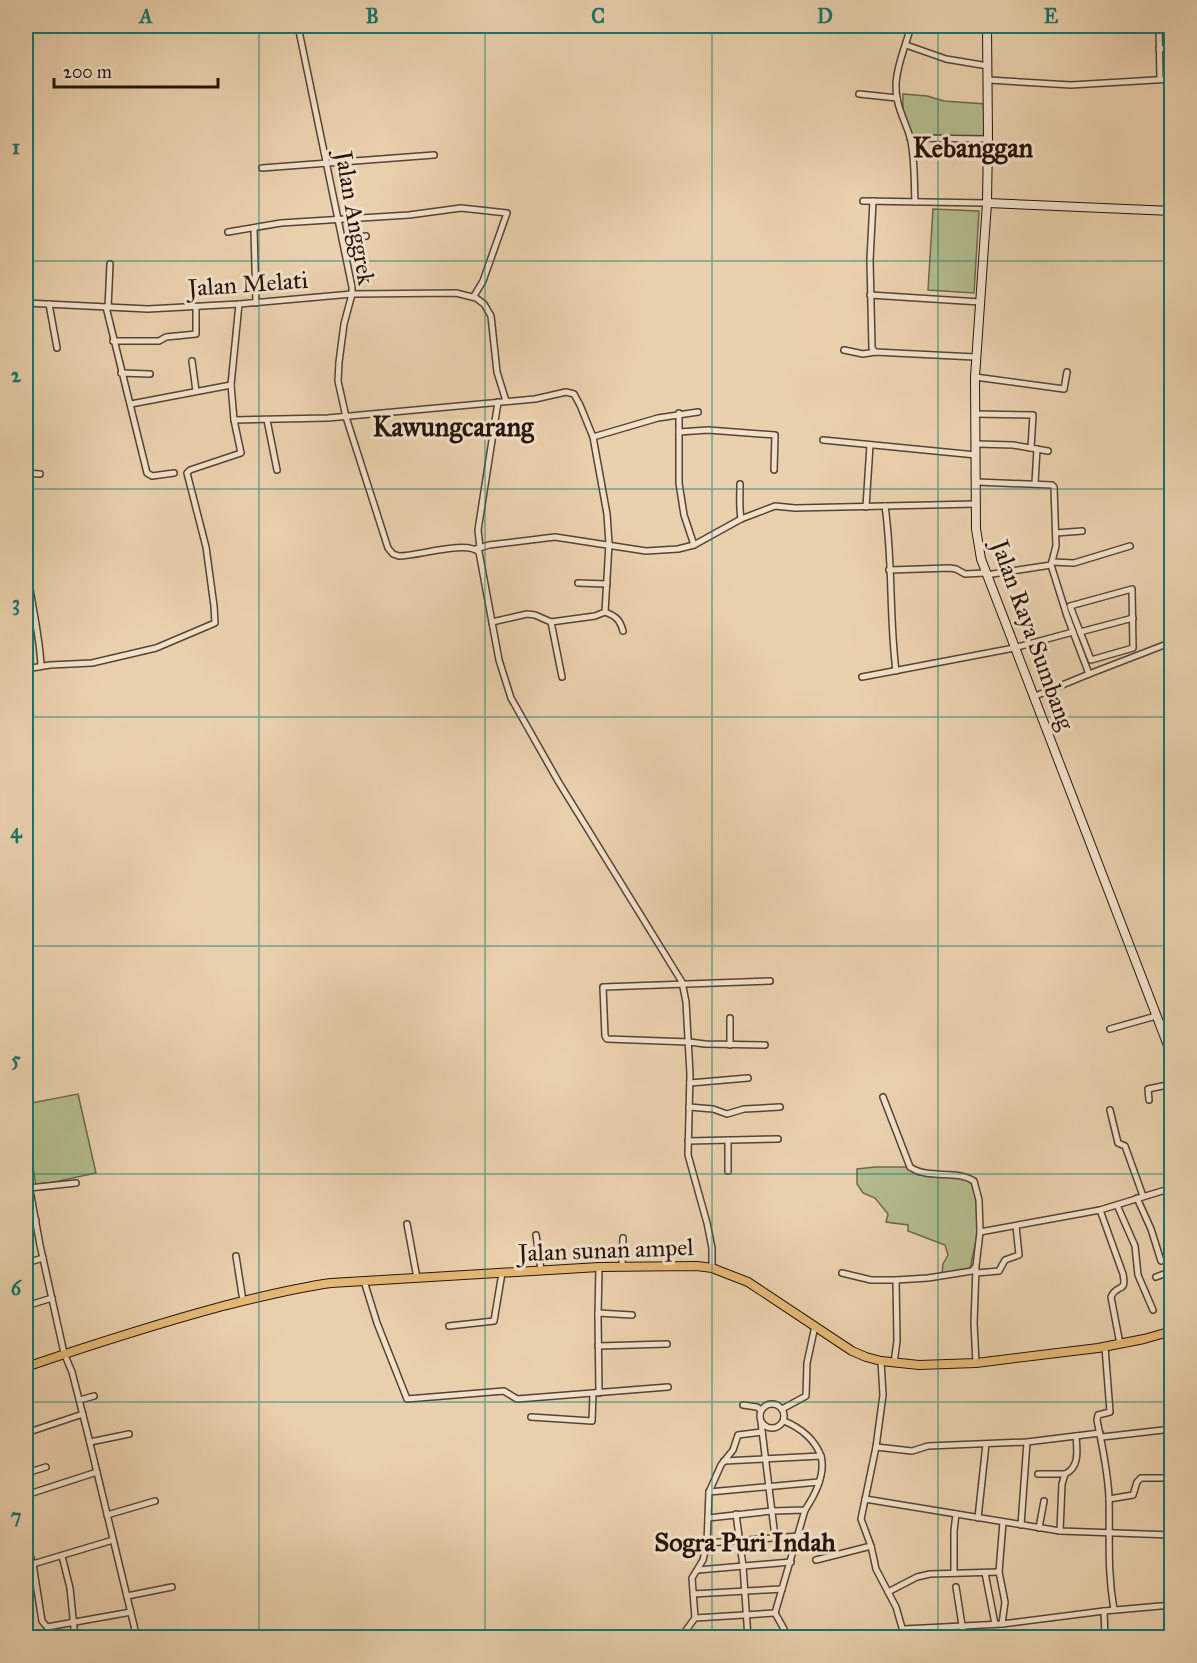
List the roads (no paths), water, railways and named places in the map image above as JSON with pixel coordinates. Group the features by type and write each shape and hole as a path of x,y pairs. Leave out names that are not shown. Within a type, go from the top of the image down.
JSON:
{"main road":[{"name":"Jalan sunan ampel","path":"26,1367 176,1319 299,1287 622,1266 678,1265 712,1268 748,1282 853,1351 866,1357 894,1363 919,1365 976,1363 1105,1347 1144,1340 1172,1330"}],"street":[{"name":"Jalan Anggrek","path":"298,26 352,294 344,324 338,381 346,417 390,552 405,556 440,550 478,548"},
{"path":"911,26 898,69 897,105 910,138 915,202"},
{"path":"1159,26 1160,79"},
{"path":"987,27 1018,28"},
{"name":"Jalan Raya Sumbang","path":"987,27 989,66 987,203 975,357 976,528 981,559 1172,1056"},
{"path":"906,45 946,59 989,66"},
{"path":"1159,49 1172,48"},
{"path":"989,80 1071,85 1172,79"},
{"path":"859,94 897,98"},
{"path":"910,138 988,139"},
{"path":"262,168 434,155"},
{"path":"863,201 987,203 1172,211"},
{"path":"873,201 870,295 874,352"},
{"path":"228,232 281,223 409,215 461,208 507,213 477,298 492,320 497,372 506,401"},
{"path":"254,229 256,303"},
{"path":"343,241 366,236"},
{"path":"110,264 107,308 113,341 147,473 152,476 174,473"},
{"name":"Jalan Melati","path":"26,303 148,309 256,303 352,294 439,292 477,298"},
{"path":"870,295 980,302"},
{"path":"49,304 57,348"},
{"path":"26,669 92,663 156,648 215,623 206,547 187,473 241,453 234,420 231,386 239,304"},
{"path":"113,341 159,341 166,337 196,334 196,307"},
{"path":"844,350 863,354 874,352 975,357"},
{"path":"192,361 195,391"},
{"path":"975,377 1064,389 1067,372"},
{"path":"121,373 150,374"},
{"path":"131,404 231,386"},
{"path":"234,420 346,417 572,393 580,405 593,437 607,514 609,544 604,612"},
{"path":"498,402 478,530 478,548 502,673 511,698 558,781 683,984 689,1042 688,1141 691,1170 709,1233 712,1268"},
{"path":"593,437 679,413 698,412"},
{"path":"679,413 679,483 684,515 694,545"},
{"path":"975,414 1033,415 1035,483"},
{"path":"267,420 277,470"},
{"path":"679,432 708,430 775,435 774,470"},
{"path":"823,440 976,455"},
{"path":"976,444 1048,451"},
{"path":"866,507 870,445"},
{"path":"26,473 40,474"},
{"path":"976,482 1035,483 1053,486 1056,546 1051,563 1089,674"},
{"path":"740,484 738,502 741,519"},
{"path":"478,548 555,537 661,551 694,545 741,519 775,506 795,508 976,504"},
{"path":"885,506 889,535 889,570 896,670"},
{"path":"1056,533 1082,531"},
{"path":"889,570 950,568 965,574 986,574 1051,563 1074,563 1130,546"},
{"path":"578,583 607,584"},
{"path":"30,589 35,623 40,638 41,666"},
{"path":"1132,589 1133,648 1090,660 1080,632 1070,606 1132,589"},
{"path":"492,622 527,614 551,622 595,616 604,612 615,616 620,621 623,631"},
{"path":"1080,632 1133,618"},
{"path":"551,622 562,677"},
{"path":"862,677 1014,648 1073,632"},
{"path":"1034,697 1172,642"},
{"path":"1120,651 1124,661"},
{"path":"765,1045 609,1040 605,1036 603,987 770,981"},
{"path":"1110,1029 1156,1016"},
{"path":"730,1018 730,1045"},
{"path":"690,1083 748,1078"},
{"path":"1149,1100 1148,1089 1172,1084"},
{"path":"883,1097 910,1167 922,1173 962,1176 974,1181 979,1200 980,1232 974,1323 976,1363"},
{"path":"689,1107 713,1109 727,1114 744,1109 780,1107"},
{"path":"1110,1110 1118,1143 1125,1146 1161,1261"},
{"path":"688,1141 778,1139"},
{"path":"728,1140 728,1171"},
{"path":"26,1169 64,1353 80,1400 137,1638"},
{"path":"29,1188 76,1183"},
{"path":"980,1232 1100,1210 1172,1188"},
{"path":"1117,1205 1135,1246 1138,1275 1153,1310"},
{"path":"1100,1210 1125,1284 1111,1297 1120,1344"},
{"path":"26,1223 36,1221"},
{"path":"407,1224 417,1278"},
{"path":"976,1273 999,1271 1005,1260 1019,1255 1016,1226"},
{"path":"536,1235 541,1270"},
{"path":"622,1266 623,1238"},
{"path":"236,1256 243,1301"},
{"path":"26,1263 43,1258"},
{"path":"842,1274 871,1280 896,1280 967,1273 976,1266"},
{"path":"531,1417 592,1421 596,1394 599,1267"},
{"path":"1156,1277 1172,1271"},
{"path":"448,1326 494,1321 503,1273"},
{"path":"894,1363 897,1341 896,1280"},
{"path":"364,1281 376,1323 407,1399 504,1391 517,1399 668,1387"},
{"path":"26,1306 52,1298"},
{"path":"598,1313 632,1315"},
{"path":"782,1409 806,1396 807,1363 813,1325"},
{"path":"598,1346 667,1344"},
{"path":"1105,1347 1110,1412 1097,1416 1109,1499 1109,1580 1114,1610"},
{"path":"880,1361 883,1395 876,1447 861,1519 871,1546 876,1569 904,1629 905,1638"},
{"path":"80,1400 94,1396"},
{"path":"761,1410 771,1404 782,1409"},
{"path":"743,1405 757,1407 761,1410"},
{"path":"761,1422 771,1429 779,1427 784,1421 782,1409"},
{"path":"761,1410 775,1537"},
{"path":"26,1433 83,1414"},
{"path":"770,1638 785,1635 775,1614 805,1510 818,1487 822,1473 821,1456 810,1438 802,1430 784,1421"},
{"path":"876,1447 912,1451 928,1446 1027,1442 1172,1429"},
{"path":"684,1638 684,1633 695,1618 692,1578 703,1560 707,1543 709,1492 724,1461 733,1450 738,1435 762,1432"},
{"path":"90,1442 129,1434"},
{"path":"1038,1474 1065,1474 1073,1469 1077,1454 1076,1436"},
{"path":"1021,1525 1027,1442"},
{"path":"978,1518 986,1443"},
{"path":"724,1461 821,1456"},
{"path":"26,1467 33,1471 46,1467"},
{"path":"26,1495 97,1472"},
{"path":"1060,1531 1062,1484 1065,1474"},
{"path":"1109,1499 1133,1495 1137,1482 1141,1478 1172,1478"},
{"path":"709,1492 819,1482"},
{"path":"865,1499 1060,1531 1172,1535"},
{"path":"107,1515 155,1501"},
{"path":"1039,1528 1044,1501"},
{"path":"708,1518 772,1510 805,1510"},
{"path":"736,1514 743,1566 748,1638"},
{"path":"954,1573 956,1514"},
{"path":"1002,1624 1005,1602 999,1572 1003,1522"},
{"path":"707,1543 798,1536"},
{"path":"33,1564 114,1540"},
{"path":"26,1544 33,1564 42,1621 45,1625 49,1627 73,1624 131,1612"},
{"path":"816,1560 871,1546"},
{"path":"62,1556 70,1588 75,1638"},
{"path":"698,1570 791,1562"},
{"path":"888,1592 922,1575 999,1572"},
{"path":"985,1573 994,1624"},
{"path":"127,1596 172,1587"},
{"path":"956,1587 964,1638"},
{"path":"693,1594 782,1589"},
{"path":"904,1629 1002,1624 1172,1605"},
{"path":"1104,1611 1105,1638"},
{"path":"695,1618 775,1614"}],"district":[{"name":"Kebanggan","path":"973,147"},
{"name":"Kawungcarang","path":"453,426"},
{"name":"Sogra Puri Indah","path":"745,1542"}]}
